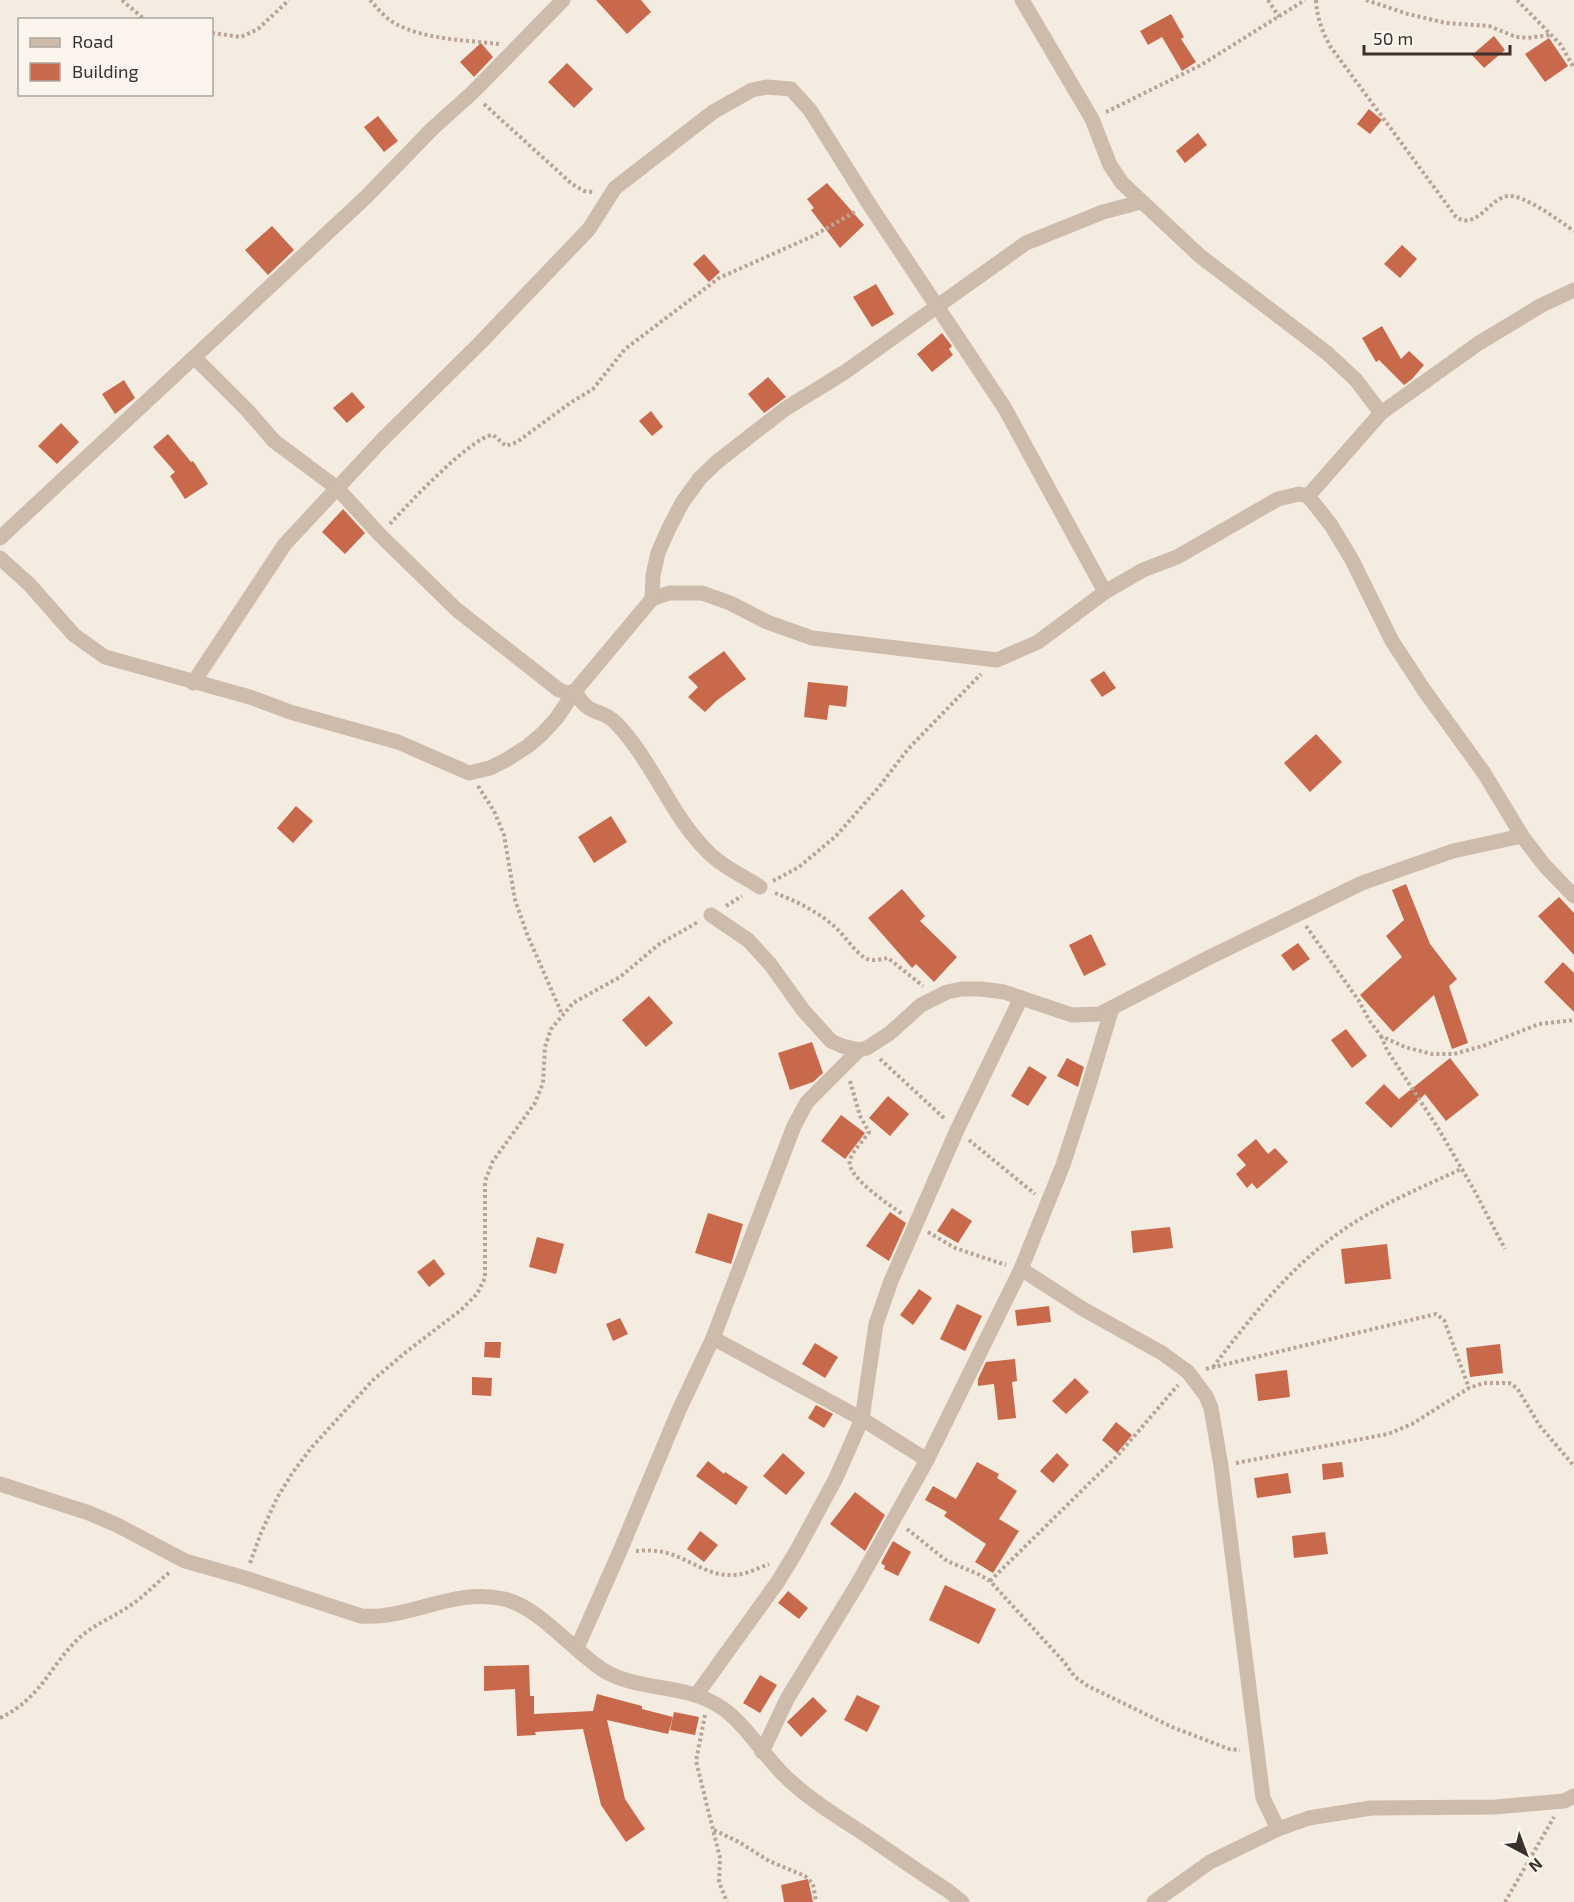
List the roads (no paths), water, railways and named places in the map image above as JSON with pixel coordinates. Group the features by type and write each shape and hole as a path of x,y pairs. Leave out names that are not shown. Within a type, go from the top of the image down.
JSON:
{"street":[{"path":"0,538 366,197 563,0"},
{"path":"1022,0 1092,118 1110,165 1122,183 1200,256 1327,353 1356,380 1381,413"},
{"path":"193,683 285,544 589,229 615,188 713,112 752,90 780,87 791,89 810,110 869,204 1004,407 1105,592"},
{"path":"652,599 653,575 658,553 682,503 700,478 718,461 785,410 845,372 1026,243 1103,212 1141,202"},
{"path":"1308,496 1381,413 1479,343 1542,305 1574,290"},
{"path":"195,358 248,411 274,441 337,488 381,536 475,625 559,690 568,693 575,691"},
{"path":"0,558 29,584 74,635 105,657 250,697 290,712 398,742 469,773 490,768 528,746 556,719 575,691 652,599 669,593 702,593 730,603 767,622 813,638 997,660 1038,642 1105,592 1143,570 1187,551 1278,499 1299,494 1308,496 1332,525 1392,641 1484,773 1522,836 1545,866 1574,896"},
{"path":"575,691 584,705 617,724 648,763 676,811 708,852 760,887"},
{"path":"577,1648 679,1410 713,1338 794,1126 807,1102 843,1066 863,1049 901,1024 921,1005 936,997 962,990 981,989 1004,992 1072,1015 1100,1014 1362,883 1452,851 1522,836"},
{"path":"711,915 748,940 770,964 803,1010 831,1041 842,1046 863,1049"},
{"path":"702,1697 740,1635 796,1552 836,1478 862,1419 876,1324 891,1281 957,1130 1021,998"},
{"path":"762,1752 787,1699 896,1517 927,1460 1021,1269 1063,1165 1112,1008"},
{"path":"1021,1269 1083,1309 1162,1353 1188,1372 1206,1396 1211,1408 1221,1466 1263,1798 1278,1829"},
{"path":"713,1338 862,1419 927,1460"},
{"path":"0,1484 89,1513 185,1561 353,1613 377,1617 456,1599 481,1597 504,1599 522,1606 601,1669 617,1678 636,1685 702,1697 720,1706 788,1779 819,1805 962,1902"},
{"path":"1154,1902 1209,1862 1278,1829 1309,1818 1371,1808 1495,1808 1569,1798"}]}
